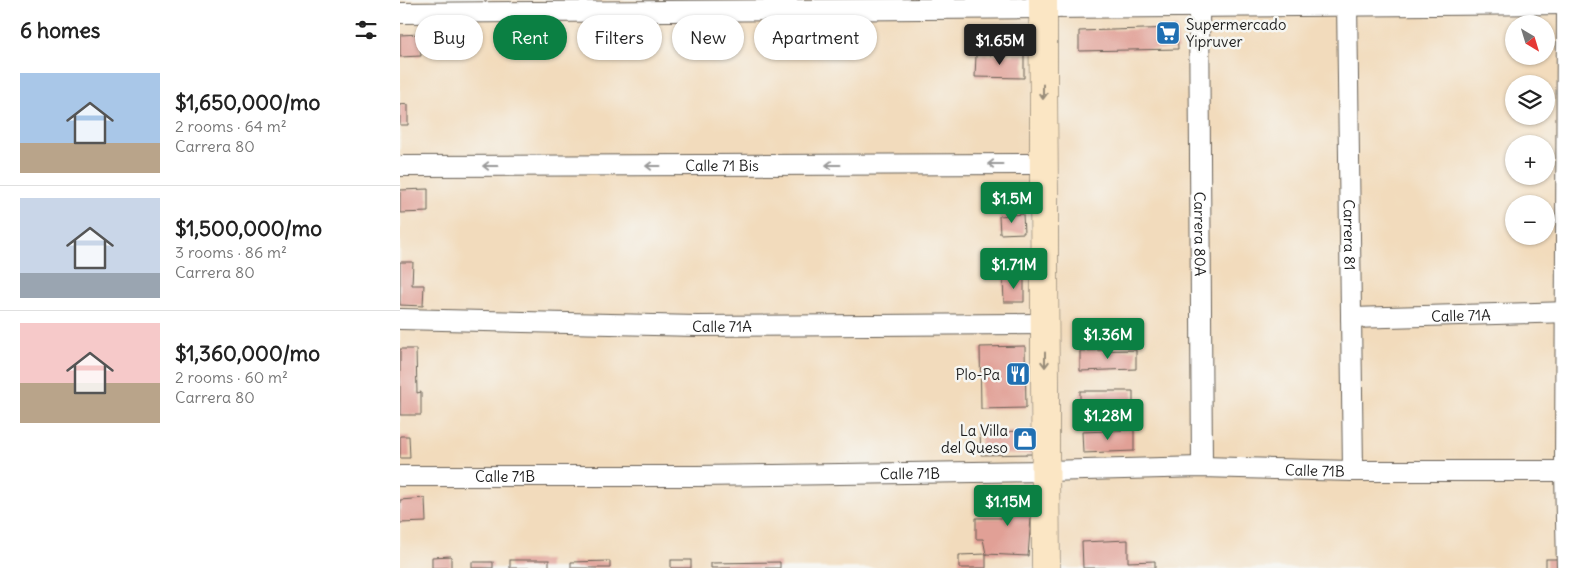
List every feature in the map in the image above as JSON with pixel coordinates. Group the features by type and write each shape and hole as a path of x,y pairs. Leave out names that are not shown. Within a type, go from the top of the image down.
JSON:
{"street":[{"name":"Carrera 81","path":"1347,3 1353,471"},
{"path":"1043,4 1046,568"},
{"name":"Carrera 80A","path":"1199,4 1202,467"},
{"path":"400,13 886,5 1569,4 1567,568"},
{"name":"Calle 71 Bis","path":"400,166 1044,164"},
{"name":"Calle 71A","path":"1351,318 1568,312"},
{"name":"Calle 71A","path":"400,319 697,326 1045,324"},
{"name":"Calle 71B","path":"400,476 686,476 1046,472 1202,467 1353,471 1568,471"}],"building":[{"path":"1177,28 1178,49 1079,51 1079,31"},
{"path":"415,34 415,56 400,57 400,35"},
{"path":"976,55 1024,55 1024,78 975,77"},
{"path":"400,104 408,105 408,125 400,125"},
{"path":"428,189 428,212 400,213 400,190"},
{"path":"1023,214 1024,233 1000,234 999,216"},
{"path":"400,262 413,262 412,285 424,285 423,306 400,305"},
{"path":"1003,279 1024,279 1024,302 1004,302"},
{"path":"1025,346 1026,408 981,409 980,347"},
{"path":"400,349 416,349 417,393 421,392 421,415 400,415"},
{"path":"1136,350 1136,369 1080,371 1080,351"},
{"path":"1080,391 1133,391 1133,410 1080,411"},
{"path":"1134,430 1134,451 1083,453 1082,432"},
{"path":"1031,431 1032,454 981,455 980,432"},
{"path":"400,436 409,436 410,458 400,458"},
{"path":"1003,493 1031,493 1028,556 986,554 983,539 976,539 976,518 1002,518"},
{"path":"425,498 426,522 400,523 400,500"},
{"path":"1128,540 1128,562 1155,561 1155,568 1083,568 1082,542"},
{"path":"986,554 986,568 959,568 959,555"},
{"path":"451,556 451,568 432,568 432,557"},
{"path":"1546,559 1565,559 1565,568 1546,568"},
{"path":"510,560 549,560 549,568 510,568"},
{"path":"671,560 691,560 691,568 671,568"},
{"path":"610,561 610,568 571,568 571,562"},
{"path":"472,562 493,562 493,568 472,568"},
{"path":"780,562 780,568 711,568 711,563"}],"place":[{"name":"Supermercado Yipruver","path":"1168,33"},
{"name":"Plo-Pa","path":"1018,374"},
{"name":"La Villa del Queso","path":"1025,439"}]}
